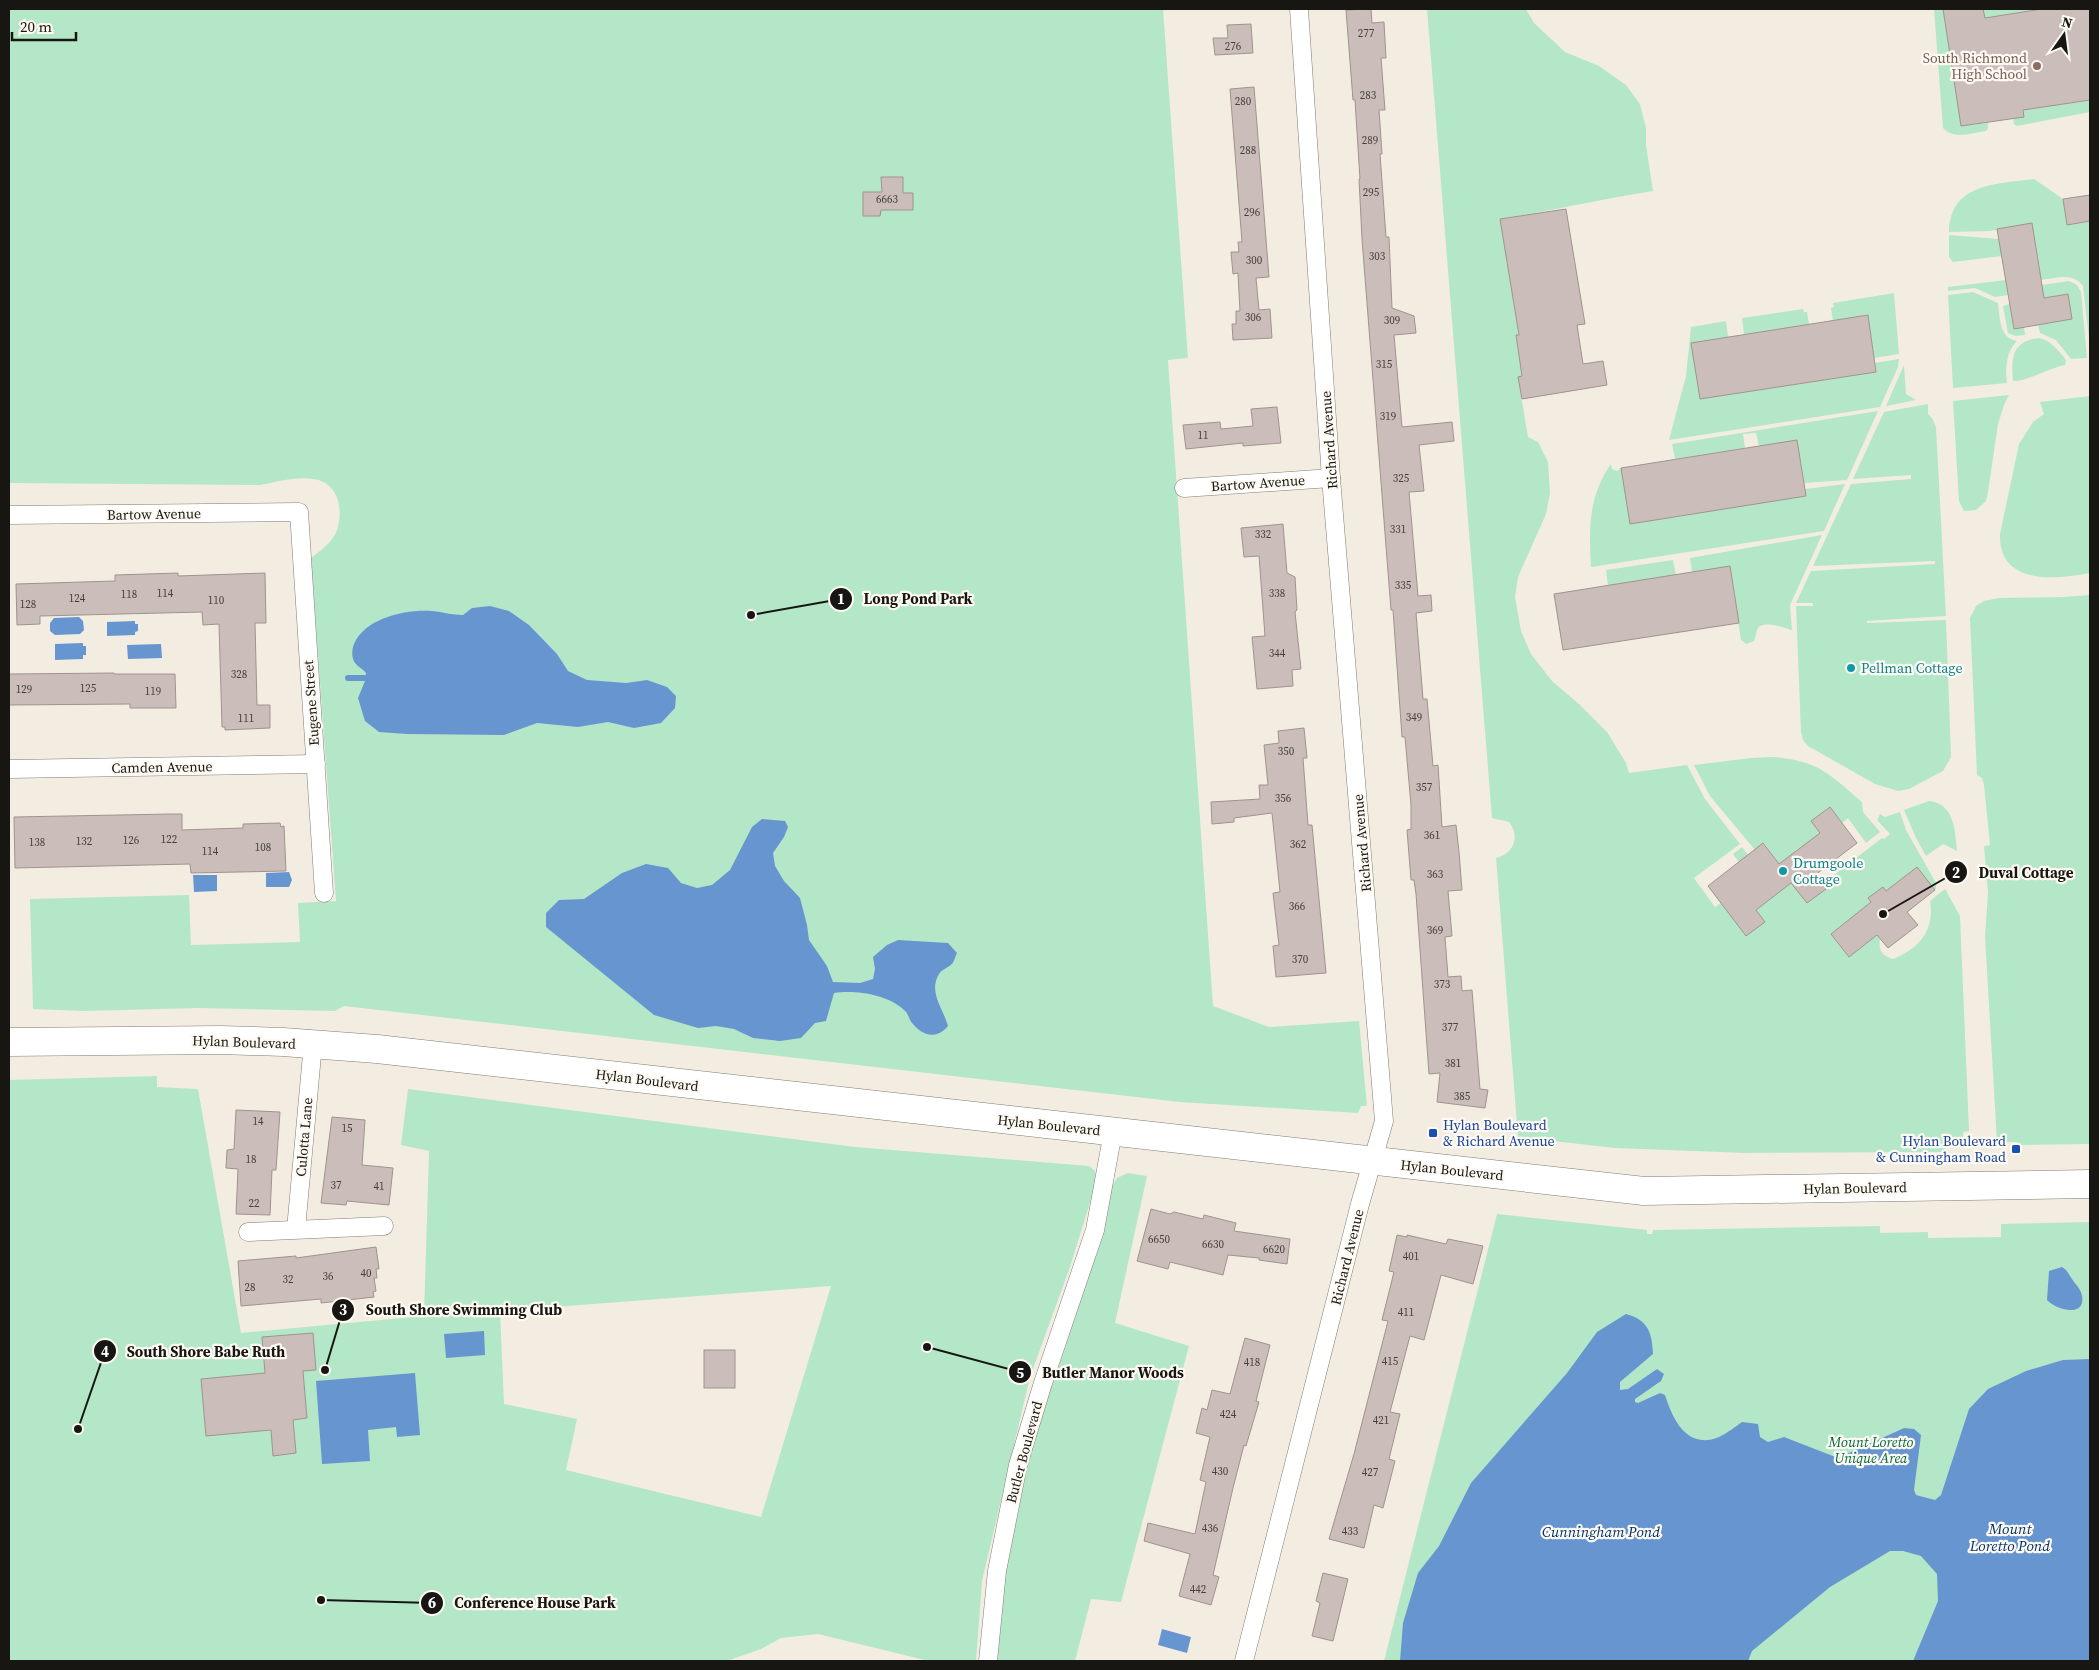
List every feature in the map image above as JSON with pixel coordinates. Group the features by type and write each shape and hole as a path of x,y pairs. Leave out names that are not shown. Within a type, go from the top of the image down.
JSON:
{"main road":[{"name":"Hylan Boulevard","path":"9,1042 221,1040 313,1044 424,1054 1624,1189 1662,1191 2090,1184"}],"street":[{"name":"Richard Avenue","path":"1244,1661 1360,1204 1382,1135 1384,1112 1331,478 1299,9"},
{"name":"Bartow Avenue","path":"1184,488 1331,478"},
{"name":"Bartow Avenue","path":"9,515 299,512"},
{"name":"Eugene Street","path":"299,512 324,893"},
{"name":"Camden Avenue","path":"9,769 316,764"},
{"name":"Culotta Lane","path":"296,1229 313,1044"},
{"name":"Butler Boulevard","path":"988,1661 997,1572 1018,1465 1043,1383 1095,1230 1113,1132"},
{"path":"248,1232 384,1226"}],"green space":[{"path":"9,9 1163,9 1188,358 1168,360 1213,1006 1269,1027 1359,1021 1367,1106 1361,1106 1358,1113 1180,1102 344,1006 335,1011 198,1008 84,1011 33,1009 30,899 189,895 191,945 300,942 298,903 336,901 311,558 333,538 337,530 340,514 337,498 328,485 321,481 307,478 260,485 9,483"},
{"path":"1427,9 1526,9 1534,23 1565,52 1599,66 1626,85 1640,104 1646,128 1646,145 1653,191 1500,219 1519,335 1516,336 1522,376 1518,377 1528,437 1538,442 1548,462 1550,493 1546,514 1518,577 1515,597 1521,631 1531,654 1552,681 1607,732 1626,763 1629,773 1687,765 1705,799 1740,844 1694,878 1715,907 1721,903 1746,936 1765,922 1756,910 1791,883 1807,903 1825,889 1822,884 1882,838 1884,839 1890,834 1877,820 1880,814 1885,817 1900,812 1906,830 1936,883 1935,890 1917,867 1886,891 1883,887 1868,898 1871,902 1831,934 1849,957 1877,935 1880,939 1882,952 1893,959 1910,950 1923,937 1930,921 1930,901 1945,889 1960,916 1969,1131 1963,1132 1963,1142 1946,1143 1945,1152 1746,1153 1615,1148 1518,1137 1496,858 1511,849 1515,839 1513,828 1509,822 1492,818"},
{"path":"1934,9 1943,9 1961,126 1988,123 1986,131 1958,135 1947,132 1943,128"},
{"path":"1983,9 2042,9 1985,18"},
{"path":"2090,100 2090,112 2017,126 2014,124 2013,118 2024,117 2023,110"},
{"path":"2034,179 2063,199 2067,224 2090,221 2090,347 2083,286 2069,277 2041,280 2032,223 1990,231 1949,232 1951,216 1957,204 1967,195 1991,185"},
{"path":"1949,235 1999,239 2002,256 1953,262 1949,257"},
{"path":"2006,280 2008,295 1995,297 1975,288 1948,291 1948,287"},
{"path":"2069,281 2077,285 2081,292 2087,358 2071,359 2056,340 2040,333 2038,325 2072,319 2044,298 2042,285"},
{"path":"1973,292 1998,303 2000,321 2004,332 2011,339 2017,341 2013,345 2007,361 2007,383 1953,388 1948,295"},
{"path":"1894,293 1899,354 1874,358 1868,315 1833,321 1831,308 1834,307 1833,303"},
{"path":"2010,304 2014,329 2024,327 2025,335 2015,336 2008,333 2003,306"},
{"path":"1803,309 1804,312 1807,312 1809,324 1744,335 1742,318"},
{"path":"1726,321 1728,337 1701,399 1876,372 1875,363 1899,359 1898,367 1880,407 1669,440 1686,376 1691,327"},
{"path":"2039,338 2048,341 2057,349 2066,360 2065,365 2013,381 2013,358 2018,347 2030,340"},
{"path":"1904,365 1906,394 1916,400 1886,406"},
{"path":"2009,395 1998,424 1986,501 1976,510 1964,511 1959,501 1953,401"},
{"path":"2090,396 2090,573 2046,577 2018,571 2008,563 2002,551 2000,534 2019,444 2033,422 2044,414 2040,402"},
{"path":"1928,404 1928,414 1936,427 1946,616 1867,621 1867,623 1946,620 1951,757 1943,771 1909,789 1898,791 1875,784 1808,746 1803,740 1801,732 1796,606 1813,606 1813,603 1796,603 1811,571 1935,564 1935,561 1813,566 1851,484 1911,479 1911,475 1853,479 1884,412"},
{"path":"1878,411 1847,480 1804,483 1797,440 1759,446 1756,433 1743,434 1745,448 1675,459 1672,444"},
{"path":"1611,464 1612,469 1617,471 1621,468 1630,524 1806,496 1805,489 1845,484 1824,531 1591,567 1590,526 1594,501 1603,476"},
{"path":"1822,535 1790,605 1792,630 1775,625 1761,626 1757,629 1754,641 1746,644 1741,640 1730,566 1692,572 1690,558"},
{"path":"1673,560 1676,575 1608,586 1606,570"},
{"path":"2090,595 2090,1144 2018,1145 2017,1142 1997,1142 1985,937 1988,892 1984,846 1990,845 1984,785 1982,778 1977,775 1970,618 1976,606 1984,601 1999,598"},
{"path":"1773,757 1812,765 1831,776 1862,802 1863,812 1880,832 1866,843 1848,818 1842,823 1829,807 1811,821 1820,833 1779,864 1764,843 1755,850 1710,796 1694,765"},
{"path":"1929,801 1938,803 1949,813 1954,827 1957,851 1943,844 1926,856 1904,810"},
{"path":"1742,847 1748,855 1746,872 1733,854"},
{"path":"157,1076 157,1087 198,1089 241,1333 424,1316 429,1151 401,1145 408,1089 855,1147 1089,1166 1095,1171 1097,1180 1070,1267 1030,1377 982,1581 976,1661 929,1661 818,1634 781,1638 761,1649 727,1661 9,1661 9,1080","holes":["831,1286 761,1517 566,1470 577,1419 504,1404 500,1311"]},
{"path":"1128,1173 1147,1176 1115,1323 1189,1346 1121,1602 1091,1599 1075,1661 996,1661 1006,1570 1022,1477 1105,1221 1112,1186 1117,1178"},
{"name":"Mount Loretto Unique Area","path":"1497,1214 1647,1230 1647,1234 1652,1234 1653,1230 1880,1226 1880,1233 1928,1232 1928,1238 2001,1237 2001,1224 2090,1222 2090,1661 1384,1661"}],"water":[{"path":"490,606 509,611 529,625 557,654 568,671 587,680 626,683 647,680 667,687 676,696 675,708 661,723 634,728 608,722 578,727 537,723 504,735 379,732 365,721 358,698 366,673 355,663 352,653 359,635 377,622 399,614 432,611 463,615 472,608"},
{"path":"79,617 83,621 84,630 80,634 55,635 50,631 50,623 54,618"},
{"path":"135,621 135,624 138,624 138,631 135,632 135,635 107,636 107,622"},
{"path":"83,643 83,646 86,646 86,655 83,655 83,659 55,660 55,644"},
{"path":"161,644 162,658 128,659 127,645"},
{"path":"762,819 785,821 788,827 784,837 773,853 775,866 784,881 800,898 809,940 827,966 833,982 860,983 873,979 875,969 873,957 887,945 898,940 948,943 957,953 953,963 940,972 935,987 937,1000 948,1026 939,1033 930,1035 916,1027 905,1011 889,1000 870,994 851,992 834,993 826,1021 815,1023 801,1038 780,1041 753,1038 734,1029 716,1026 698,1028 654,1015 546,927 546,913 559,900 584,899 622,873 646,864 668,868 681,883 697,888 712,885 730,870 752,827"},
{"path":"289,872 292,880 289,887 266,887 266,873"},
{"path":"193,875 217,875 217,891 194,892"},
{"path":"2062,1267 2079,1289 2082,1296 2082,1303 2075,1310 2057,1307 2047,1300 2049,1271"},
{"name":"Cunningham Pond","path":"1626,1314 1644,1323 1650,1333 1653,1354 1620,1382 1620,1390 1628,1389 1657,1369 1664,1374 1661,1381 1635,1399 1635,1402 1638,1403 1660,1393 1665,1395 1677,1423 1690,1436 1708,1440 1719,1437 1742,1422 1758,1424 1760,1437 1768,1442 1784,1437 1838,1458 1904,1428 1914,1429 1921,1435 1914,1490 1916,1495 1935,1500 1941,1495 1969,1409 1988,1389 2026,1371 2063,1360 2090,1359 2090,1661 1913,1661 1938,1601 1937,1574 1921,1556 1903,1551 1890,1551 1830,1587 1752,1651 1748,1661 1400,1661 1403,1623 1418,1573 1439,1546 1471,1483 1567,1373 1597,1332"},
{"path":"484,1331 485,1355 446,1358 444,1334"},
{"path":"415,1373 420,1435 397,1437 396,1427 368,1430 370,1461 322,1464 316,1381"},
{"path":"1162,1629 1191,1637 1187,1653 1158,1645"}],"building":[{"path":"1371,9 1372,23 1384,22 1386,58 1381,58 1385,110 1379,110 1382,154 1380,154 1386,237 1389,237 1392,308 1414,316 1416,333 1394,335 1402,427 1452,422 1454,441 1419,445 1424,491 1409,492 1418,596 1431,595 1432,611 1416,613 1423,699 1427,699 1433,766 1438,765 1442,827 1456,825 1459,852 1462,890 1448,891 1452,936 1445,937 1448,977 1461,976 1462,991 1472,990 1480,1089 1488,1090 1485,1108 1437,1102 1440,1073 1429,1074 1416,894 1414,880 1411,880 1407,830 1411,829 1411,805 1405,737 1402,737 1393,610 1391,610 1362,239 1355,100 1353,100 1346,10"},
{"path":"1943,9 1983,9 1985,18 2042,9 2090,9 2090,100 2023,110 2024,117 1961,126"},
{"path":"1251,24 1253,53 1215,55 1213,38 1228,38 1227,25"},
{"path":"1254,87 1269,277 1256,278 1259,310 1270,309 1272,338 1233,340 1232,324 1236,324 1236,311 1240,311 1238,273 1233,274 1231,252 1239,252 1238,242 1242,242 1230,89"},
{"path":"881,177 903,177 903,193 913,193 913,210 881,210 880,216 863,216 863,192 882,192"},
{"path":"2090,195 2090,221 2067,225 2063,199"},
{"path":"1566,209 1585,324 1577,325 1583,364 1603,361 1607,385 1522,399 1518,377 1522,376 1516,335 1519,335 1500,219"},
{"path":"2032,223 2044,298 2068,294 2072,319 2014,329 1997,229"},
{"path":"1868,315 1876,372 1700,399 1691,343"},
{"path":"1277,407 1281,443 1243,446 1243,443 1186,449 1183,425 1220,422 1221,429 1253,426 1251,409"},
{"path":"1797,440 1806,496 1630,524 1621,468"},
{"path":"1283,524 1287,573 1295,577 1297,610 1295,612 1301,669 1292,670 1293,686 1257,689 1252,637 1265,636 1259,556 1244,557 1241,528"},
{"path":"1730,566 1739,623 1563,650 1554,594"},
{"path":"178,573 178,576 265,573 266,623 255,623 257,705 270,705 270,728 225,730 225,727 222,727 219,624 203,625 202,612 40,616 40,624 17,625 16,584 115,581 115,575"},
{"path":"9,674 175,674 176,708 130,708 130,704 9,705"},
{"path":"1304,728 1307,758 1303,758 1308,825 1312,825 1326,973 1276,977 1273,946 1279,945 1273,893 1280,892 1272,813 1234,818 1234,822 1212,824 1211,802 1260,799 1259,785 1268,785 1264,745 1279,743 1278,731"},
{"name":"Drumgoole Cottage","path":"1830,807 1857,843 1815,875 1826,889 1807,903 1791,883 1756,910 1765,922 1746,936 1708,886 1763,843 1779,864 1820,833 1811,821"},
{"path":"182,814 182,830 243,828 243,824 280,823 281,827 284,826 286,871 191,873 190,864 15,868 14,817"},
{"path":"1917,867 1935,890 1907,912 1918,925 1888,948 1877,935 1849,957 1831,934 1871,902 1868,898 1883,887 1886,891"},
{"path":"236,1110 280,1112 276,1170 272,1170 270,1215 236,1214 238,1169 226,1168 227,1150 234,1149"},
{"path":"332,1117 365,1120 362,1165 393,1168 389,1205 347,1201 346,1205 321,1203"},
{"path":"1151,1209 1203,1219 1204,1215 1236,1223 1234,1231 1290,1239 1287,1264 1259,1260 1259,1258 1228,1255 1223,1275 1170,1262 1168,1269 1137,1261"},
{"path":"1397,1235 1407,1237 1407,1235 1446,1244 1448,1239 1483,1246 1473,1284 1441,1275 1424,1340 1410,1336 1390,1412 1400,1414 1389,1459 1395,1461 1383,1508 1374,1505 1364,1548 1329,1539 1354,1454 1388,1321 1382,1320 1394,1272 1389,1271"},
{"path":"376,1247 379,1269 376,1269 377,1278 374,1278 376,1291 373,1292 374,1297 321,1303 321,1299 241,1306 238,1261 296,1256 296,1258"},
{"path":"313,1333 316,1370 303,1371 307,1418 293,1420 296,1453 273,1456 271,1430 206,1436 201,1379 265,1373 262,1337"},
{"path":"1245,1338 1270,1345 1256,1401 1259,1402 1246,1446 1244,1445 1213,1575 1219,1577 1211,1605 1179,1596 1190,1554 1144,1541 1148,1523 1195,1534 1206,1482 1200,1480 1210,1437 1196,1433 1202,1408 1207,1410 1212,1390 1230,1394"},
{"path":"704,1350 735,1350 735,1388 704,1388"},
{"path":"1323,1573 1348,1579 1333,1641 1312,1636 1320,1603 1316,1601"}],"waterway":[{"path":"348,678 365,678"}],"place":[{"name":"South Richmond High School","path":"2037,66"},
{"name":"Long Pond Park","path":"751,615"},
{"name":"Pellman Cottage","path":"1851,668"},
{"name":"Drumgoole Cottage","path":"1783,871"},
{"name":"Duval Cottage","path":"1883,914"},
{"name":"Hylan Boulevard & Richard Avenue","path":"1433,1133"},
{"name":"Hylan Boulevard & Cunningham Road","path":"2016,1149"},
{"name":"Butler Manor Woods","path":"927,1347"},
{"name":"South Shore Swimming Club","path":"325,1370"},
{"name":"South Shore Babe Ruth","path":"78,1429"},
{"name":"Conference House Park","path":"321,1600"}],"water label":[{"name":"Mount Loretto Pond","path":"2010,1538"}]}
